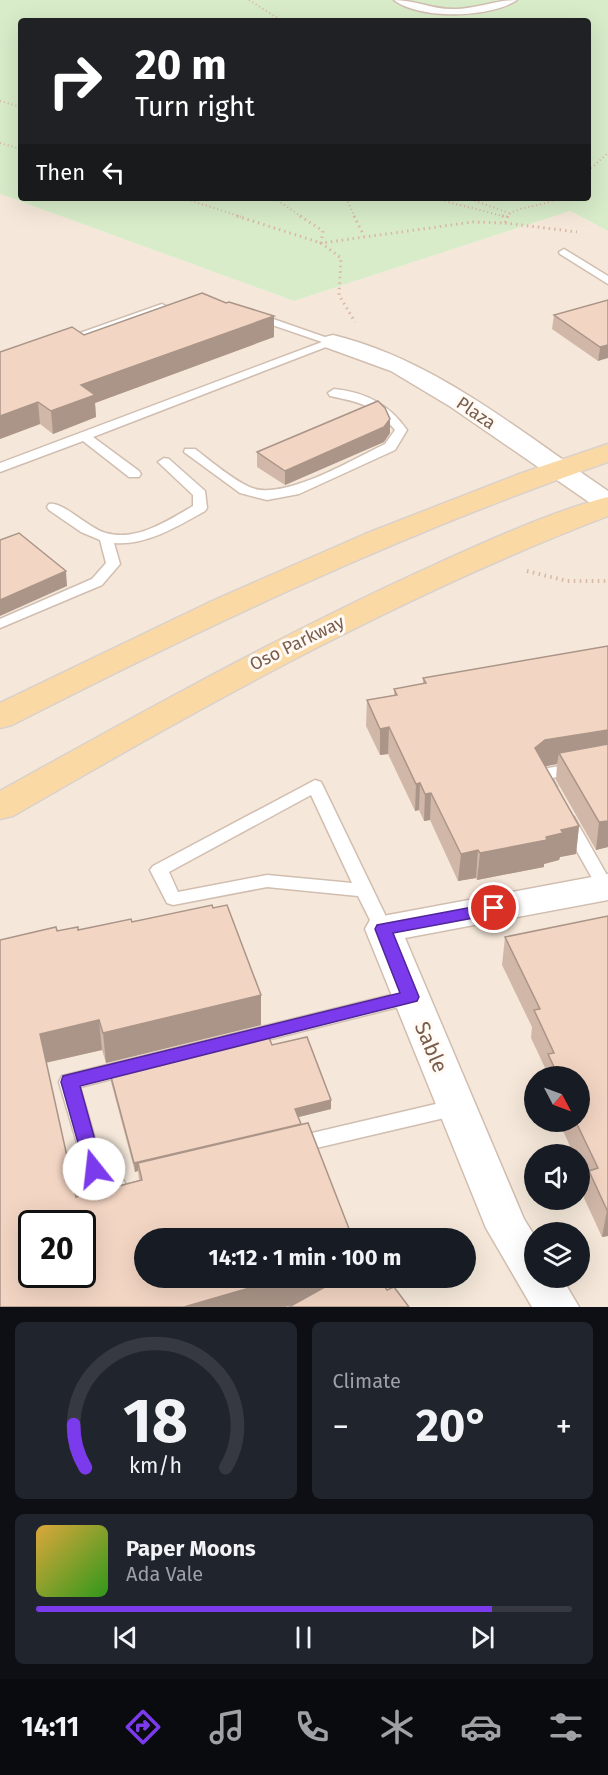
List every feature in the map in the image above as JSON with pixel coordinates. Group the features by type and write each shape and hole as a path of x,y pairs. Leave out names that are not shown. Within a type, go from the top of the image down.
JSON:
{"main road":[{"path":"0,717 346,552 608,453"},
{"name":"Oso Parkway","path":"0,807 238,672 495,549 608,505"}],"street":[{"name":"Plaza","path":"338,344 399,366 450,396 608,505"},
{"path":"383,929 607,889"},
{"name":"Sable","path":"383,929 507,1228 524,1256"},
{"path":"544,1288 557,1307"}],"lane":[{"path":"398,0 424,9 463,12 484,9 513,0"},
{"path":"564,252 608,280"},
{"path":"54,344 174,304"},
{"path":"248,314 338,344"},
{"path":"0,468 338,344"},
{"path":"190,452 245,490 267,496 294,491 390,447 401,430 391,415 355,394 334,393"},
{"path":"84,436 134,474"},
{"path":"54,507 83,528 106,538 127,540 179,520 200,508 200,494 164,462"},
{"path":"0,624 97,582 113,564 106,538"},
{"path":"607,889 542,774 608,763"},
{"path":"365,890 267,881 173,899 159,870 315,786 365,890 383,929"},
{"path":"135,1183 100,1191 69,1082 411,997"},
{"path":"273,1151 457,1107"}],"path":[{"path":"249,0 270,18"},
{"path":"0,101 18,106"},
{"path":"0,143 18,147"},
{"path":"591,168 608,153"},
{"path":"192,201 321,243 341,258 339,295 356,323 338,344"},
{"path":"278,201 323,231 321,243"},
{"path":"347,201 364,236"},
{"path":"447,201 508,215 549,204 552,201"},
{"path":"474,201 508,215"},
{"path":"321,243 473,222 505,223 508,215"},
{"path":"495,549 526,571 549,579 589,584 608,581"}],"shaded area":[{"path":"0,194 294,301 570,211 608,231 608,1307 0,1307"}],"green space":[{"path":"0,0 608,0 608,231 570,211 294,301 19,201 591,201 591,18 18,18 18,201 0,194"}],"building":[{"path":"202,293 226,303 274,316 81,385 95,395 51,411 38,402 0,416 0,352 72,327 84,335"},
{"path":"608,300 608,345 600,347 554,315"},
{"path":"378,401 385,408 390,419 384,427 285,471 257,452"},
{"path":"19,533 66,571 0,600 0,540"},
{"path":"608,646 608,730 545,740 535,748 579,826 561,830 563,833 546,837 547,840 480,853 478,850 461,854 431,793 425,794 420,783 416,784 389,727 380,729 367,700 397,695 394,689 426,683 423,678"},
{"path":"608,744 608,821 599,822 559,753"},
{"path":"212,905 213,908 227,905 261,995 103,1033 99,1020 40,1034 76,1197 142,1180 138,1163 308,1123 349,1228 134,1228 134,1288 250,1288 184,1307 0,1307 0,940 56,927 57,931 78,927 78,930 131,919 132,922"},
{"path":"608,916 608,1210 590,1173 590,1171 598,1168 590,1151 590,1144 587,1144 581,1132 590,1132 590,1066 554,1066 548,1054 554,1053 534,1010 540,1009 505,937"},
{"path":"267,1033 272,1045 307,1037 331,1100 295,1109 301,1124 134,1163 110,1073"},
{"path":"323,1288 386,1288 387,1290 395,1288 409,1307 289,1307"}],"route":[{"path":"94,1169 69,1082 411,997 383,929 494,908"}]}
